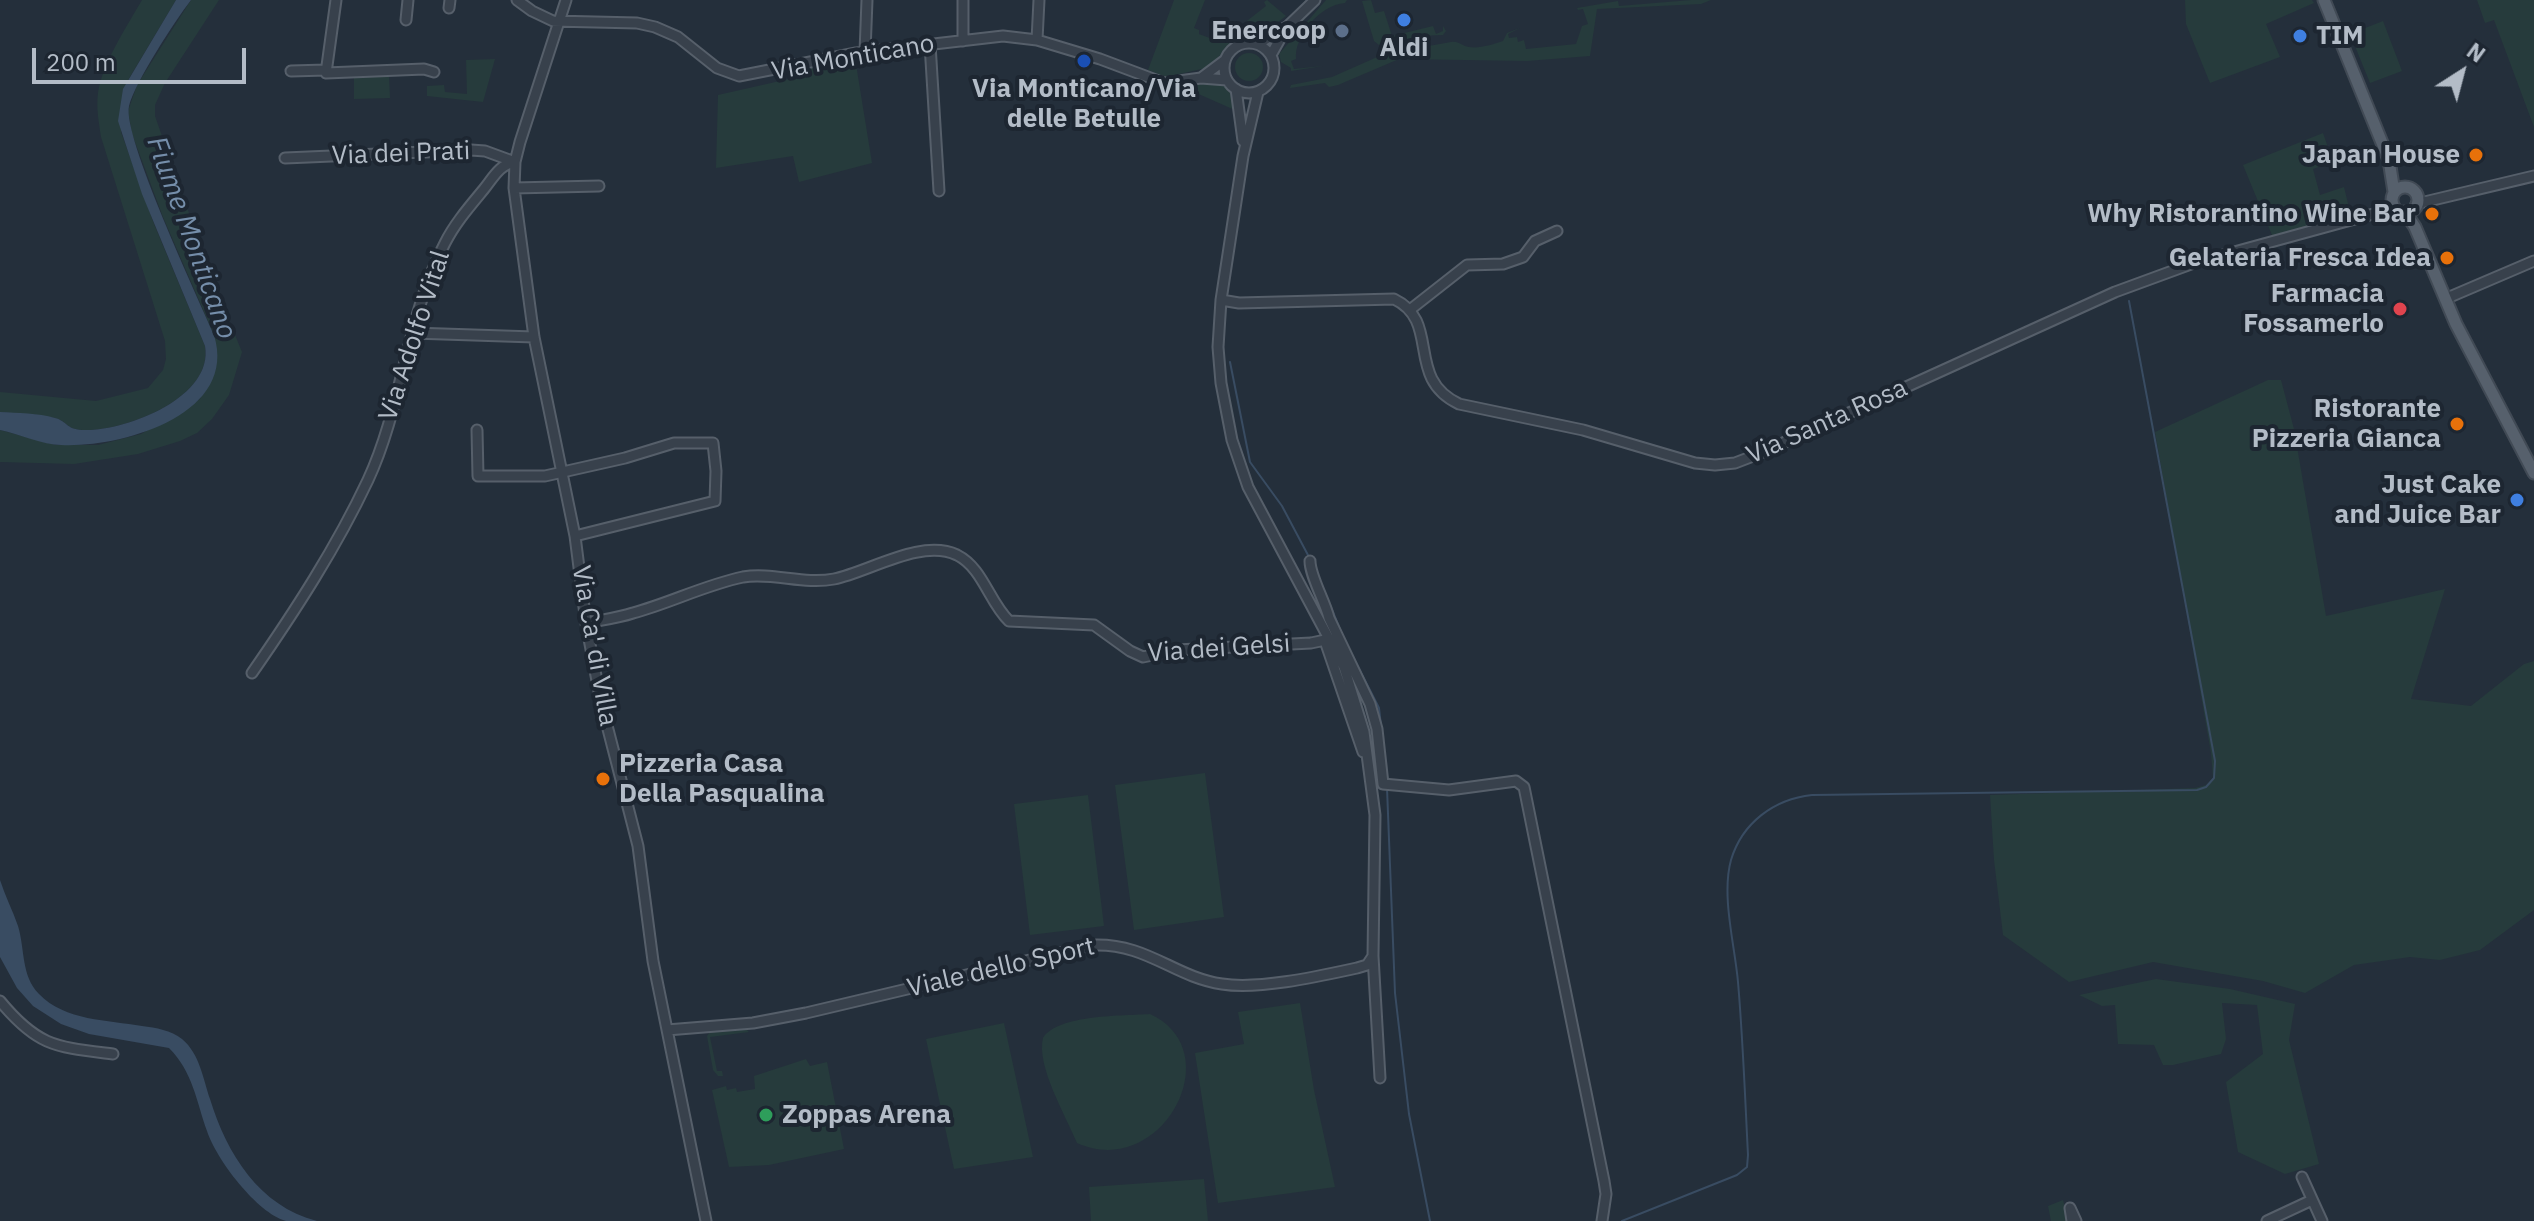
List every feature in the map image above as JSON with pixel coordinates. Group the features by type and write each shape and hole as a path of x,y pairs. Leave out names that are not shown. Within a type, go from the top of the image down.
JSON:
{"main road":[{"path":"2324,0 2445,299 2470,353 2532,465"}],"street":[{"path":"326,70 336,0"},
{"path":"406,20 408,0"},
{"name":"Via Monticano","path":"517,0 539,15 559,22 637,23 655,27 678,37 717,68 739,76 865,52 1003,36 1037,40 1164,83 1201,78 1227,80"},
{"path":"515,162 566,0"},
{"path":"865,52 867,0"},
{"path":"963,0 963,41"},
{"path":"1037,40 1039,0"},
{"path":"1201,78 1225,60 1235,47 1243,43 1258,44 1288,26 1315,0"},
{"path":"1271,55 1288,26"},
{"path":"930,44 939,191"},
{"path":"1225,60 1227,80 1236,89 1247,93 1258,92 1273,78 1275,70 1271,55 1258,44"},
{"path":"291,71 326,70 326,73 424,69 434,72"},
{"path":"1236,89 1244,114 1251,119"},
{"path":"1258,92 1243,156 1221,300 1219,368 1232,440 1256,506 1344,667 1354,708 1375,815 1373,956 1380,1078"},
{"path":"1240,105 1243,156"},
{"name":"Via dei Prati","path":"285,158 471,150 485,151 515,162"},
{"name":"Via Ca' di Villa","path":"515,162 514,188 534,337 575,536 586,623 601,702 638,846 647,920 706,1221"},
{"name":"Via Adolfo Vital","path":"252,673 299,605 369,477 426,286 448,238 502,166 515,162"},
{"path":"2407,201 2534,176"},
{"path":"514,188 599,186"},
{"name":"Via Santa Rosa","path":"1411,309 1433,385 1459,404 1583,430 1695,463 1735,463 2115,292 2194,263 2381,213 2407,201"},
{"path":"1221,300 1239,303 1383,298 1394,299 1411,309 1467,265 1503,264 1523,257 1535,241 1557,231"},
{"path":"2445,299 2534,261"},
{"path":"413,333 534,337"},
{"path":"477,430 478,476 545,476 674,443 713,443 715,501 575,536"},
{"name":"Via dei Gelsi","path":"586,623 633,613 718,583 746,577 835,579 904,555 933,551 954,554 971,566 1009,621 1094,625 1143,657 1177,650 1327,640"},
{"path":"1310,561 1329,618 1370,704 1377,729 1380,780 1387,785 1449,790 1516,781 1524,787 1604,1181 1606,1194 1602,1221"},
{"path":"1354,708 1370,704"},
{"name":"Viale dello Sport","path":"667,1030 753,1023 806,1013 1093,945 1131,948 1202,979 1240,986 1357,968 1367,965 1373,956"},
{"path":"0,1001 20,1026 35,1036 76,1051 113,1054"},
{"path":"2302,1177 2322,1221"},
{"path":"2267,1221 2312,1200"},
{"path":"2069,1205 2074,1221"}],"green space":[{"path":"142,0 176,0 128,80 121,132 154,224 205,346 204,365 181,396 142,418 120,425 82,430 55,418 0,412 0,392 96,401 148,388 163,370 165,341 101,137 98,110 98,93 104,70"},
{"path":"191,0 219,0 165,83 155,105 155,116 211,276 242,352 229,395 212,419 197,433 138,454 74,464 0,462 0,430 56,445 98,445 141,434 200,399 214,335 163,217 132,134 128,111 137,85"},
{"path":"1174,0 1205,0 1194,28 1199,30 1199,34 1220,42 1266,6 1264,2 1267,0 1286,16 1262,34 1237,40 1206,68 1166,77 1148,70"},
{"path":"1326,0 1347,0 1326,10 1310,24 1299,41 1296,59 1291,61 1294,69 1323,66 1291,71 1281,62 1279,54"},
{"path":"1371,0 1375,13 1384,11 1392,36 1433,26 1436,34 1443,31 1443,26 1446,31 1443,35 1420,36 1379,45 1374,41 1362,1"},
{"path":"1711,0 1701,4 1597,9 1590,56 1527,61 1399,59 1338,85 1329,87 1325,83 1290,88 1291,85 1332,77 1384,54 1451,42 1482,47 1503,41 1507,33 1520,28 1508,34 1509,38 1517,37 1518,42 1524,40 1526,49 1576,44 1582,26 1588,24 1583,9 1577,8 1618,1 1619,6"},
{"path":"2185,0 2312,0 2314,3 2266,24 2280,57 2210,83 2186,24"},
{"path":"2477,0 2534,0 2534,127 2494,20 2485,23"},
{"path":"2383,21 2402,71 2370,83 2350,34"},
{"path":"1249,53 1259,57 1263,67 1259,77 1249,81 1239,77 1235,67 1239,57"},
{"path":"855,58 872,163 799,182 793,156 716,168 718,95 802,76 802,69"},
{"path":"495,59 483,102 427,96 427,86 444,85 445,92 467,94 466,60"},
{"path":"389,74 390,98 354,99 354,75"},
{"path":"1212,82 1230,90 1237,111 1185,88"},
{"path":"2323,133 2333,162 2313,169 2320,195 2344,187 2352,220 2274,240 2243,165"},
{"path":"2268,380 2281,380 2294,429 2326,616 2445,589 2411,699 2471,706 2524,664 2534,661 2534,910 2480,950 2440,960 2410,957 2354,965 2305,993 2263,981 2153,962 2069,982 2003,935 1990,795 2195,788 2206,785 2213,778 2155,432"},
{"path":"1205,773 1224,917 1134,930 1115,785"},
{"path":"1088,795 1104,926 1030,935 1014,804"},
{"path":"2156,979 2230,989 2295,1004 2289,1040 2319,1164 2285,1174 2238,1152 2226,1082 2263,1054 2257,1005 2222,1003 2226,1039 2221,1054 2163,1065 2154,1045 2118,1044 2115,1005 2102,1006 2079,995"},
{"path":"1300,1003 1314,1090 1335,1187 1218,1203 1195,1053 1244,1044 1238,1012"},
{"path":"1150,1014 1174,1032 1185,1055 1185,1081 1176,1107 1159,1129 1136,1144 1108,1150 1077,1143 1048,1076 1042,1049 1043,1038 1062,1024 1077,1020"},
{"path":"1004,1023 1033,1157 954,1169 926,1039"},
{"path":"746,1029 749,1032 710,1037 717,1071 722,1071 723,1076 718,1076 713,1070 707,1036 710,1032"},
{"path":"806,1059 810,1066 827,1062 844,1149 769,1165 729,1167 712,1090 726,1086 727,1090 736,1088 737,1092 755,1089 754,1076"},
{"path":"1204,1179 1208,1221 1091,1221 1089,1187"},
{"path":"2063,1200 2068,1221 2051,1221 2048,1206"}],"water":[{"path":"176,0 191,0 139,82 129,106 130,123 149,182 214,335 217,363 209,387 192,406 169,422 113,440 54,445 0,430 0,412 48,416 82,430 120,425 142,418 181,396 204,365 205,346 142,194 118,121 123,89"},
{"path":"0,880 18,926 29,979 39,994 61,1010 158,1029 182,1039 197,1059 217,1119 248,1175 278,1203 296,1214 317,1221 286,1221 275,1216 239,1184 212,1143 189,1077 169,1048 89,1034 61,1024 33,1006 17,988 0,957"}],"waterway":[{"path":"1622,1221 1737,1175 1747,1167 1740,1004 1727,889 1736,847 1761,815 1785,802 1812,795 2197,790 2206,787 2214,778 2215,761 2129,301"},
{"path":"1230,362 1250,462 1282,506 1309,557"},
{"path":"1319,578 1344,639 1379,708 1385,761"},
{"path":"1387,788 1395,993 1409,1114 1430,1221"}],"place":[{"name":"Aldi","path":"1404,20"},
{"name":"Enercoop","path":"1342,31"},
{"name":"TIM","path":"2300,36"},
{"name":"Via Monticano/Via delle Betulle","path":"1084,61"},
{"name":"Japan House","path":"2476,155"},
{"name":"Why Ristorantino Wine Bar","path":"2432,214"},
{"name":"Gelateria Fresca Idea","path":"2447,258"},
{"name":"Farmacia Fossamerlo","path":"2400,309"},
{"name":"Ristorante Pizzeria Gianca","path":"2457,424"},
{"name":"Just Cake and Juice Bar","path":"2517,500"},
{"name":"Pizzeria Casa Della Pasqualina","path":"603,779"},
{"name":"Zoppas Arena","path":"766,1115"}],"water label":[{"name":"Fiume Monticano","path":"191,238"}]}
